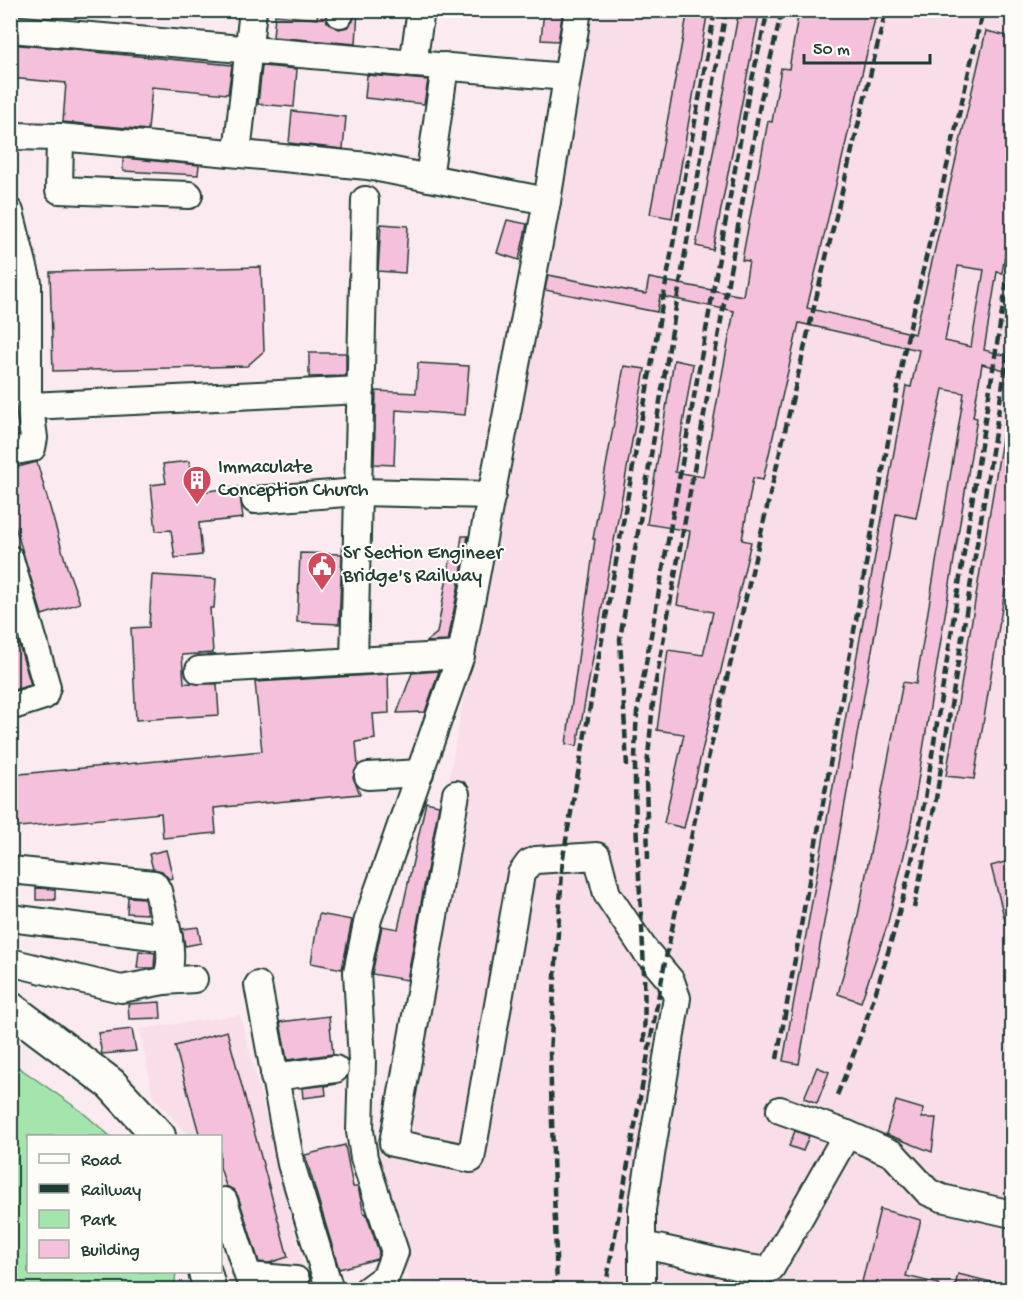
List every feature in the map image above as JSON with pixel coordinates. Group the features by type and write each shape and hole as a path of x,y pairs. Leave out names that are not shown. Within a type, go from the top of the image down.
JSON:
{"main road":[{"path":"10,1008 111,1084 157,1135"},
{"path":"10,1019 105,1090 145,1135"},
{"path":"205,1273 210,1290"},
{"path":"214,1273 219,1290"}],"street":[{"path":"237,153 253,10"},
{"path":"413,64 421,10"},
{"path":"367,1290 386,1276 395,1252 364,1158 360,1131 362,1062 357,972 368,919 461,655 547,201 578,10"},
{"path":"10,29 566,77"},
{"path":"429,178 445,66"},
{"path":"10,136 60,137 368,166 547,201"},
{"path":"60,137 59,190 189,195"},
{"path":"354,662 365,200"},
{"path":"10,212 28,283 18,394 34,438 32,448 10,452"},
{"path":"18,394 361,390"},
{"path":"255,500 358,492 492,495"},
{"path":"10,559 20,631 46,691 44,696 10,707"},
{"path":"199,670 461,655"},
{"path":"368,776 420,773"},
{"path":"456,794 393,1143 471,1159 521,874 529,863 536,860 597,856 607,894 644,949 674,985 677,998 642,1209 642,1290"},
{"path":"10,870 154,884 158,891 169,938 170,973 164,981"},
{"path":"10,918 169,938"},
{"path":"10,963 122,989 164,981 194,979"},
{"path":"258,985 291,1164 330,1290"},
{"path":"274,1077 335,1069"},
{"path":"780,1110 847,1134 893,1154 928,1192 942,1198 1012,1214"},
{"path":"641,1246 711,1258 754,1271 771,1268 847,1134"},
{"path":"222,1202 224,1201 248,1276 296,1280"}],"shaded area":[{"path":"589,11 1012,11 1012,1289 411,1289 378,1170"},
{"path":"240,1015 309,1289 280,1289 222,1223 222,1135 189,1135 153,1096 140,1029"}],"green space":[{"path":"11,1062 81,1111 109,1135 27,1135 27,1273 176,1273 174,1289 11,1289"}],"building":[{"path":"318,10 325,10 327,22 339,29 348,27 353,21 355,10 358,10 356,44 273,37 275,15 317,19"},
{"path":"544,10 563,10 558,41 541,40"},
{"path":"688,10 708,10 672,218 650,214"},
{"path":"739,10 760,10 713,250 696,246"},
{"path":"799,10 877,10 807,308 915,334 986,31 1012,37 1012,212 1002,273 997,272 984,350 1012,357 1012,372 982,364 973,417 977,418 910,830 887,926 861,1002 838,994 856,926 903,682 916,684 964,393 943,389 916,518 896,514 799,1064 783,1061 906,386 911,387 919,350 799,323 763,480 753,478 742,540 751,542 684,828 664,823 684,734 657,730 668,650 703,655 713,612 677,605 690,531 647,524 674,360 693,364 675,472 703,477 734,311 660,296 657,312 545,290 548,275 646,294 649,278 743,296 749,261 742,260 768,121 772,122 781,68 789,69","holes":["958,266 984,270 971,347 945,341"]},
{"path":"10,44 232,65 228,94 152,87 148,130 63,122 66,83 10,78"},
{"path":"262,66 297,69 294,107 258,104"},
{"path":"367,75 428,80 424,104 365,98"},
{"path":"292,111 346,117 343,149 289,143"},
{"path":"123,158 199,165 198,175 123,171"},
{"path":"507,220 527,224 519,260 497,253"},
{"path":"381,224 408,226 405,273 378,271"},
{"path":"261,267 264,351 247,366 53,371 50,272"},
{"path":"309,353 346,353 346,376 309,377"},
{"path":"10,354 13,354 14,403 10,403"},
{"path":"418,363 469,366 465,415 396,410 394,465 374,464 376,391 416,393"},
{"path":"624,366 645,369 577,746 566,744 595,539 593,539"},
{"path":"1005,421 1012,422 1012,547 974,779 946,776"},
{"name":"Immaculate Conception Church","path":"189,461 193,493 239,487 243,518 199,523 202,555 175,558 171,530 156,531 151,485 166,483 163,464"},
{"path":"37,462 67,567 80,603 42,615 10,510 10,469"},
{"path":"462,536 468,536 448,641 426,642 437,633 451,555 459,556"},
{"path":"300,553 342,554 339,624 297,622"},
{"path":"152,575 216,579 214,608 210,608 213,653 182,655 184,683 217,684 219,715 136,720 131,628 149,627"},
{"path":"12,621 31,685 10,691 10,622"},
{"path":"439,671 425,712 397,713 412,673"},
{"path":"388,674 389,713 373,714 375,739 356,742 358,766 353,777 360,794 214,808 216,833 163,838 161,813 10,828 10,775 262,751 255,682"},
{"path":"426,802 439,805 407,980 372,974 382,926 398,929"},
{"path":"166,850 173,878 169,879 162,871 153,869 149,854"},
{"path":"1012,860 1012,931 1008,932 991,866"},
{"path":"36,888 55,889 55,900 36,900"},
{"path":"128,897 144,898 147,914 127,913"},
{"path":"319,914 352,920 342,969 311,963"},
{"path":"198,927 201,943 185,946 182,929"},
{"path":"139,951 155,953 154,968 137,968"},
{"path":"160,1002 161,1018 129,1019 128,1004"},
{"path":"329,1016 333,1054 287,1060 280,1022"},
{"path":"132,1029 136,1051 102,1054 98,1033"},
{"path":"227,1031 288,1257 269,1263 259,1262 238,1196 234,1190 226,1186 222,1173 222,1135 199,1135 175,1046"},
{"path":"817,1067 829,1072 817,1103 804,1098"},
{"path":"337,1084 325,1086 326,1095 303,1098 302,1088"},
{"path":"896,1101 923,1109 922,1118 936,1118 932,1152 886,1134"},
{"path":"795,1131 809,1136 803,1151 789,1146"},
{"path":"345,1145 353,1187 358,1187 364,1214 366,1213 379,1252 377,1259 339,1269 305,1155"},
{"path":"880,1209 921,1220 906,1276 939,1284 939,1290 860,1290"},
{"path":"958,1274 1000,1284 999,1290 954,1290"}],"railway":[{"path":"557,1290 550,1053 563,857 715,10"},
{"path":"627,766 620,639 726,10"},
{"path":"644,1042 645,1001 635,795 637,713 748,97 768,10"},
{"path":"648,859 646,778 654,692 761,99 782,10"},
{"path":"605,1290 663,972 704,776 886,10"},
{"path":"777,1059 904,353 983,10"},
{"path":"837,1095 878,986 899,912 925,799 1012,249"},
{"path":"914,908 936,799 1012,327"}],"place":[{"name":"Immaculate Conception Church","path":"197,506"},
{"name":"Sr Section Engineer Bridge's Railway","path":"322,592"}]}
